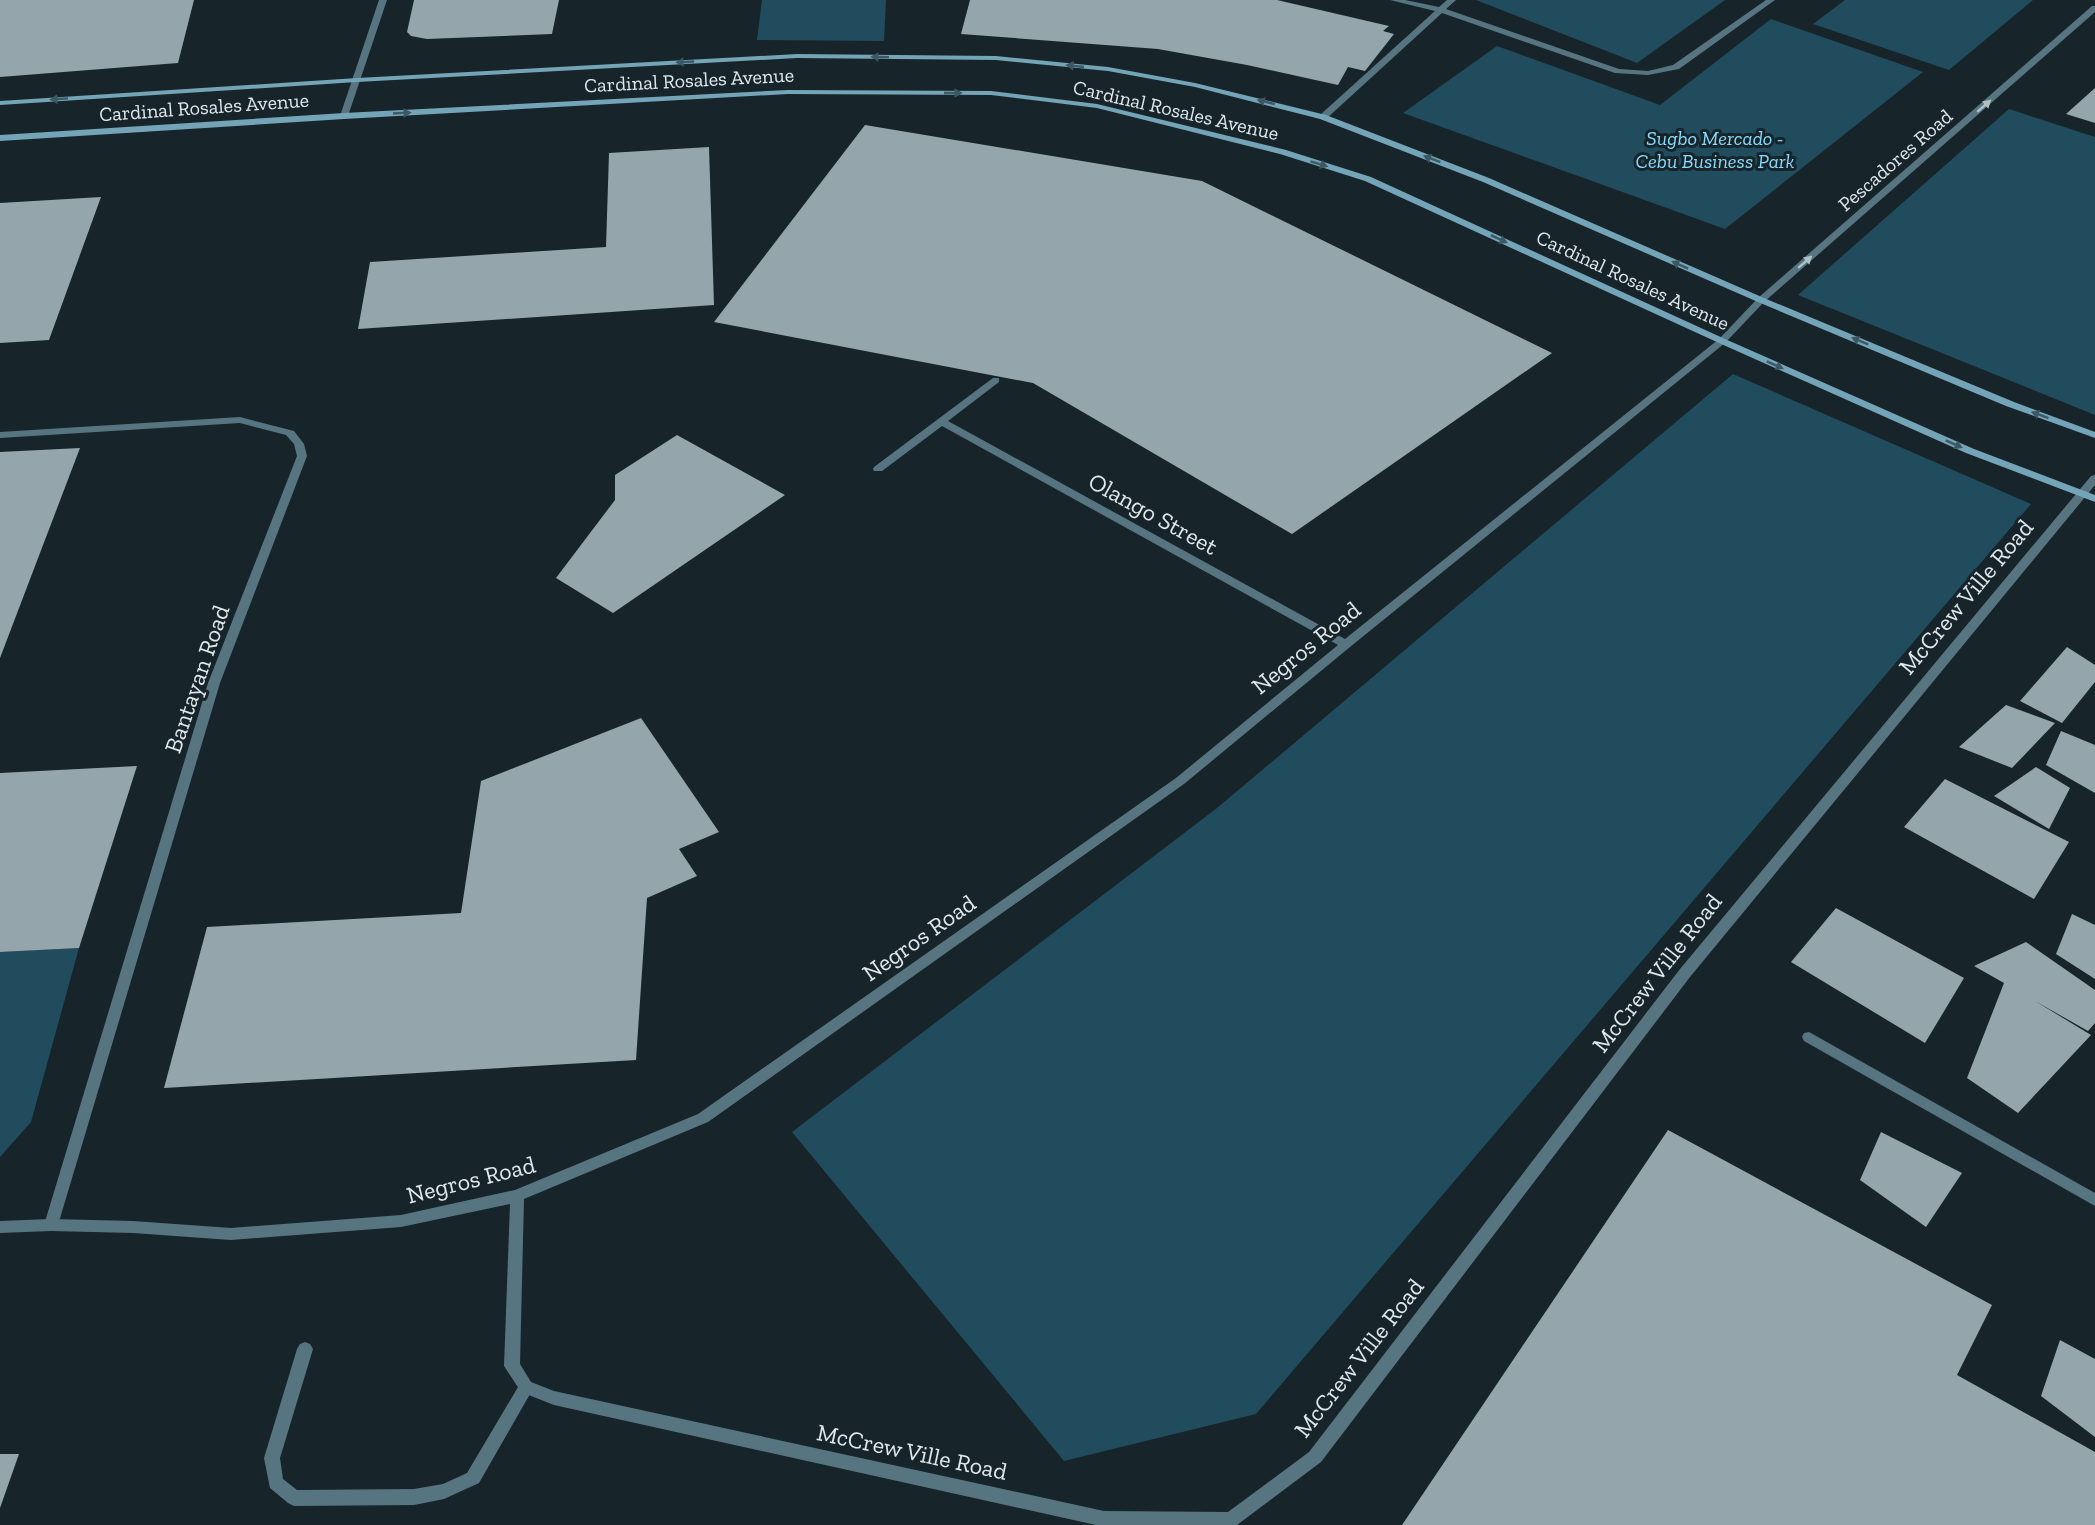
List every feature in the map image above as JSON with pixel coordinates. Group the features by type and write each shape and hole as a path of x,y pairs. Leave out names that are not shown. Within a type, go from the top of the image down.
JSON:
{"main road":[{"name":"Cardinal Rosales Avenue","path":"0,103 357,80 797,56 996,58 1108,69 1184,83 1323,117 1486,180 1761,300 2010,404 2095,435"},
{"name":"Cardinal Rosales Avenue","path":"0,138 344,116 788,92 991,93 1097,106 1283,152 1368,179 1722,341 1970,451 2089,497"}],"street":[{"path":"344,116 383,0"},
{"path":"1394,0 1440,10 1618,71 1648,74 1676,67 1771,0"},
{"path":"1323,117 1452,0"},
{"name":"Pescadores Road","path":"1722,341 1761,300 2095,8"},
{"name":"Negros Road","path":"0,1227 51,1225 133,1227 231,1234 401,1221 517,1197 703,1118 1180,781 1722,341"},
{"path":"878,469 996,381"},
{"name":"Bantayan Road","path":"0,435 240,420 290,433 299,444 302,456 214,683 51,1225"},
{"name":"Olango Street","path":"940,421 1346,644"},
{"name":"McCrew Ville Road","path":"526,1387 554,1398 1104,1519 1231,1520 1315,1457 1685,973 2089,497 2095,478"},
{"path":"1809,1036 2095,1200"},
{"path":"305,1349 272,1458 276,1483 294,1498 414,1497 444,1491 473,1478 526,1387 512,1366 517,1197"}],"green space":[{"path":"762,0 886,0 884,41 757,40"},
{"path":"1476,0 1725,0 1637,63"},
{"path":"1845,0 2033,0 1949,70 1813,24"},
{"name":"Sugbo Mercado - Cebu Business Park","path":"1771,19 1923,72 1725,229 1403,113 1497,46 1660,105"},
{"path":"2009,109 2095,137 2095,415 1798,295"},
{"path":"1733,374 2031,504 1256,1414 1064,1461 792,1132 1217,808"},
{"path":"79,948 31,1122 0,1157 0,952"}],"building":[{"path":"0,0 194,0 178,63 0,77"},
{"path":"414,0 559,0 552,34 427,39 411,36 407,32"},
{"path":"970,0 1277,0 1389,26 1383,31 1394,34 1365,71 1348,67 1338,85 1158,49 961,34"},
{"path":"2095,88 2095,123 2066,114"},
{"path":"865,125 1202,181 1552,353 1292,534 1033,383 714,322"},
{"path":"709,147 714,305 358,329 370,262 606,247 609,153"},
{"path":"101,197 49,340 0,343 0,203"},
{"path":"677,435 785,495 613,613 556,578 615,500 615,475"},
{"path":"80,448 0,658 0,452"},
{"path":"2067,647 2095,665 2095,682 2062,723 2020,701"},
{"path":"2006,705 2055,723 2012,768 1959,747"},
{"path":"641,718 719,832 679,849 697,876 647,898 636,1060 164,1088 207,927 461,913 481,781"},
{"path":"2061,731 2095,745 2095,793 2046,765"},
{"path":"137,766 79,948 0,952 0,773"},
{"path":"2036,767 2070,788 2049,829 1994,796"},
{"path":"1945,779 2069,842 2034,899 1904,827"},
{"path":"1836,908 1964,978 1925,1043 1791,962"},
{"path":"2072,914 2095,925 2095,979 2056,954"},
{"path":"2026,942 2095,990 2095,1023 2088,1031 2035,1001 2091,1035 2018,1113 1967,1078 2004,983 1974,966"},
{"path":"1668,1130 1992,1305 1957,1375 2095,1452 2095,1525 1402,1525"},
{"path":"1881,1132 1962,1173 1926,1227 1860,1180"},
{"path":"2060,1340 2095,1359 2095,1437 2041,1396"},
{"path":"0,1454 19,1454 0,1508"}]}
